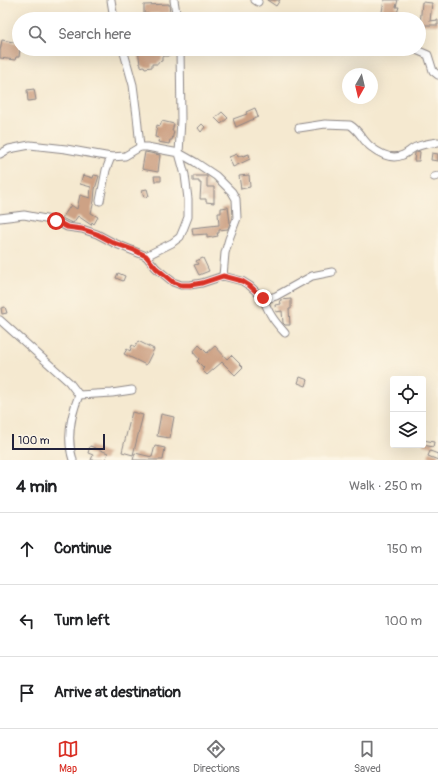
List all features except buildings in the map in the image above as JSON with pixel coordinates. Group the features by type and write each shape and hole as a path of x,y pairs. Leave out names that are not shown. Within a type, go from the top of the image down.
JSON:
{"street":[{"path":"111,0 113,12"},
{"path":"174,0 176,12"},
{"path":"426,54 428,55 433,71 438,75"},
{"path":"125,56 132,85 140,147"},
{"path":"146,256 180,237 188,217 188,199 185,175 179,154 181,120 180,56"},
{"path":"299,128 324,124 350,125 353,126 366,143 384,155 392,157 404,155 416,147 438,142"},
{"path":"0,154 8,149 30,145 66,149 111,157 125,156 140,147 147,146 179,154 195,162 216,176 232,192 236,199 237,218 225,253 223,276"},
{"path":"100,202 106,170 111,157"},
{"path":"0,218 24,215 56,221 67,227 82,229 97,234 114,243 146,256 156,268 173,282 181,285 202,283 223,276 242,281 263,298 268,312 276,324 285,333"},
{"path":"263,298 276,296 312,276 332,272"},
{"path":"0,320 69,382 79,395"},
{"path":"79,395 132,390"},
{"path":"73,460 71,455 69,429 74,407 79,395"}],"route":[{"path":"56,221 67,227 82,229 97,234 114,243 146,256 156,268 173,282 181,285 202,283 223,276 242,281 263,298"}]}
